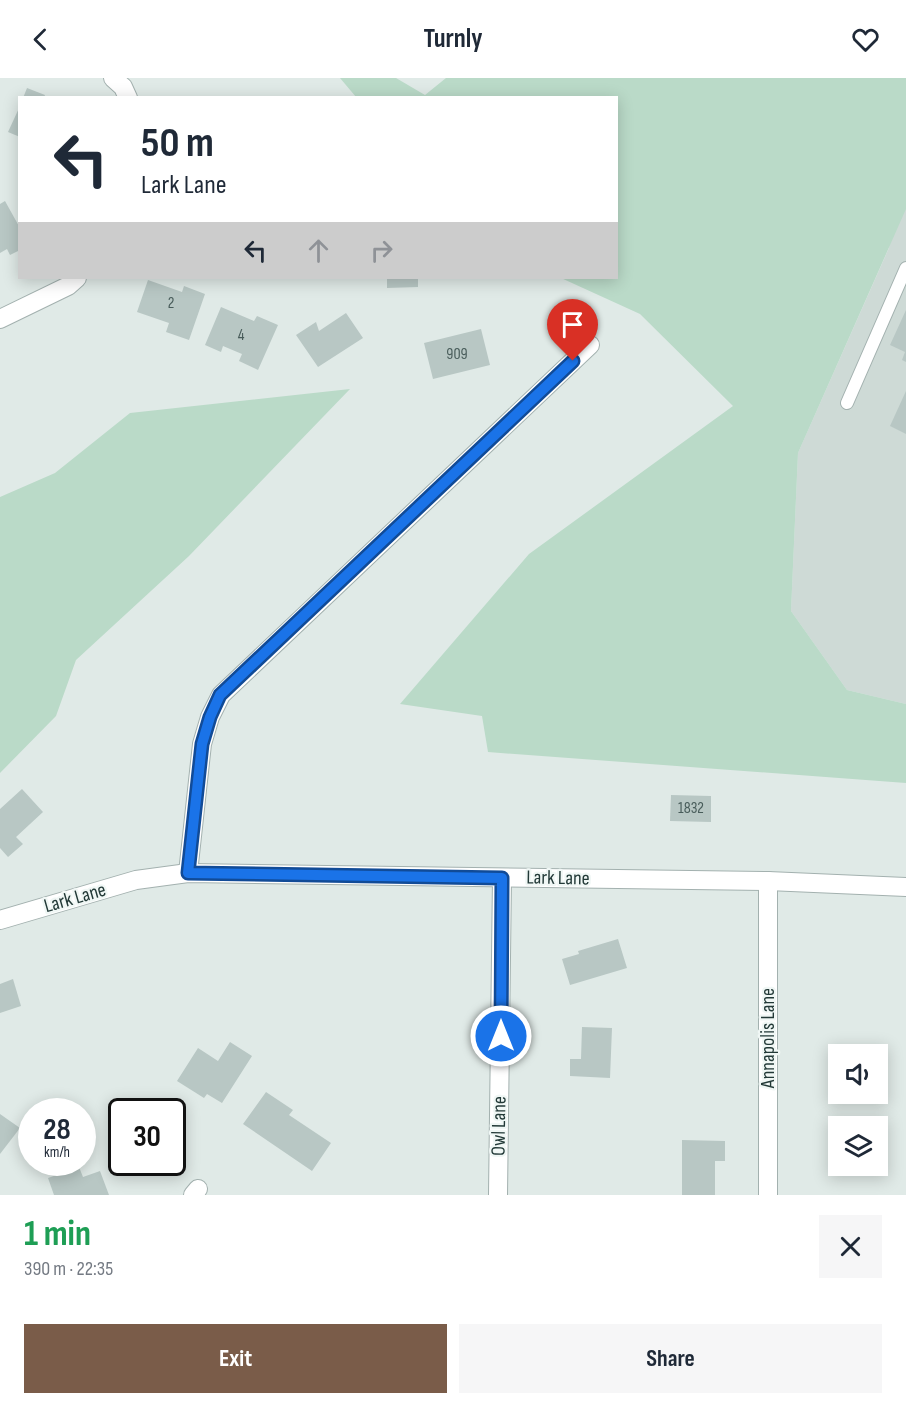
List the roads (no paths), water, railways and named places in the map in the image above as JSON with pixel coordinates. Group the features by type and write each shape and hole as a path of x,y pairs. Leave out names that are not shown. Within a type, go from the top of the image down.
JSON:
{"street":[{"path":"112,78 123,87 127,96"},
{"path":"0,320 68,286 76,279"},
{"path":"188,873 202,744 210,717 220,695 590,345"},
{"name":"Lark Lane","path":"0,920 136,880 188,873 768,881 906,886"},
{"name":"Owl Lane","path":"498,1195 502,878"},
{"name":"Annapolis Lane","path":"768,881 768,1195"}],"lane":[{"path":"847,403 906,268"}]}
